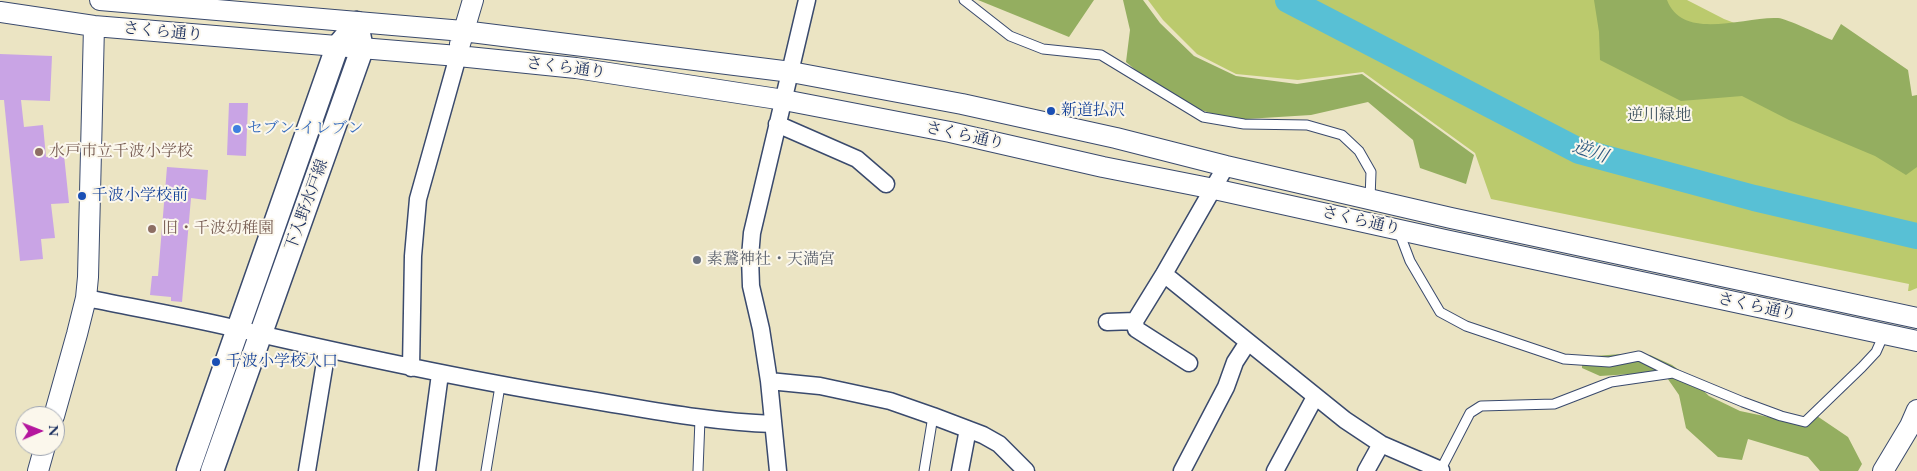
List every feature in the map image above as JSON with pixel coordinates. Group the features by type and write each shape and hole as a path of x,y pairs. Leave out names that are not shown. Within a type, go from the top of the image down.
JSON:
{"main road":[{"name":"下入野水戸線","path":"188,471 337,47 357,23"},
{"path":"357,23 362,49"},
{"name":"下入野水戸線","path":"212,471 362,49"}],"street":[{"name":"さくら通り","path":"100,0 463,31 791,72 962,104 1116,138 1226,166 1370,199 1917,318"},
{"path":"411,368 413,256 418,199 473,0"},
{"path":"778,471 769,381 761,329 751,286 750,257 752,233 807,0"},
{"name":"さくら通り","path":"0,12 94,26 458,56 576,68 784,100 950,132 1103,167 1214,189 1917,340"},
{"path":"57,406 86,298 94,26"},
{"path":"777,124 857,159 886,184"},
{"path":"1189,364 1136,330 1134,321 1164,274 1226,166"},
{"path":"1164,274 1315,397 1381,444 1440,471"},
{"path":"86,298 500,386 700,419 773,424"},
{"path":"1108,322 1134,321"},
{"path":"1182,471 1226,387 1235,362 1248,342"},
{"path":"307,471 327,350"},
{"path":"428,471 440,374"},
{"path":"769,381 829,388 890,402 933,416 984,435 998,444 1024,470"},
{"path":"1275,471 1315,397"},
{"path":"1883,471 1910,426 1917,410"},
{"path":"960,471 968,429"},
{"path":"1366,471 1381,444"},
{"path":"38,471 42,456"}],"lane":[{"path":"964,0 1010,36 1043,49 1101,55 1203,117 1244,124 1307,125 1342,135 1359,151 1371,172 1370,199"},
{"path":"1398,230 1410,261 1440,312 1466,326 1564,359 1609,362 1639,356 1673,373 1743,402 1805,422 1876,352 1884,334"},
{"path":"1440,471 1470,413 1481,406 1554,404 1611,382 1673,373"},
{"path":"486,471 500,386"},
{"path":"924,471 933,416"},
{"path":"698,471 700,419"}],"green space":[{"path":"978,0 1094,0 1069,37"},
{"path":"1123,0 1143,0 1160,23 1194,56 1236,76 1297,84 1362,74 1474,155 1466,184 1420,168 1413,140 1368,102 1311,115 1230,120 1170,99 1126,62 1130,30"},
{"name":"逆川緑地","path":"1148,0 1687,0 1724,19 1899,86 1917,106 1917,288 1908,291 1909,284 1491,199 1475,153 1363,72 1298,80 1236,74 1197,54 1163,20"},
{"path":"1594,0 1667,0 1675,13 1686,20 1700,24 1778,18 1832,40 1841,24 1908,70 1912,96 1917,95 1917,167 1906,175 1875,156 1789,120 1742,96 1681,101 1600,60 1599,32"},
{"path":"1621,354 1650,355 1672,365 1690,378 1709,396 1740,411 1783,420 1817,416 1848,437 1862,464 1858,471 1820,471 1808,457 1748,439 1742,460 1718,457 1686,428 1679,395 1663,372 1600,376 1582,368 1582,357"}],"building":[{"path":"0,54 52,56 50,101 21,100 24,127 43,125 46,157 64,155 69,203 51,204 55,238 41,239 43,259 20,261 4,100 0,100"},
{"name":"セブン-イレブン","path":"229,103 248,103 246,156 227,155"},
{"path":"167,167 208,170 206,200 191,198 182,302 171,301 171,297 150,295 152,276 158,276"}],"waterway":[{"name":"逆川","path":"1288,0 1579,151 1754,198 1917,236"}],"place":[{"name":"新道払沢","path":"1051,111"},
{"name":"セブン-イレブン","path":"237,129"},
{"name":"水戸市立千波小学校","path":"39,152"},
{"name":"千波小学校前","path":"82,196"},
{"name":"旧・千波幼稚園","path":"152,229"},
{"name":"素鵞神社・天満宮","path":"697,260"},
{"name":"千波小学校入口","path":"216,362"}]}
